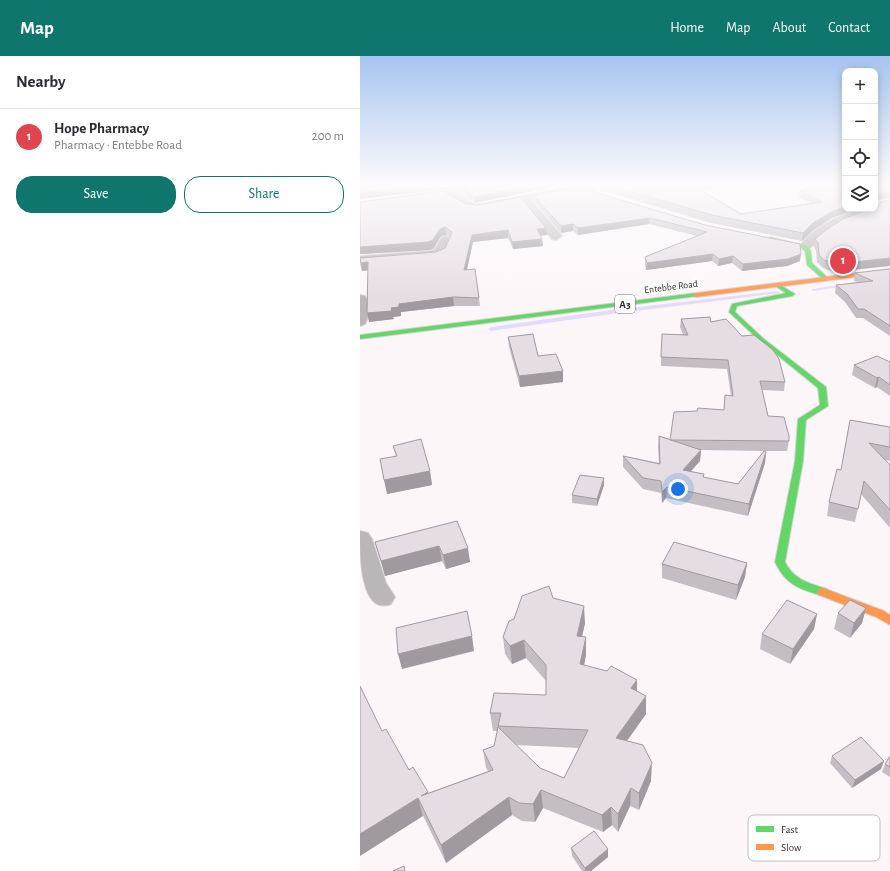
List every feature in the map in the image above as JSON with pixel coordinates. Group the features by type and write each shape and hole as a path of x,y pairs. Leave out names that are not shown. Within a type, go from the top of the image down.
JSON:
{"street":[{"path":"547,224 556,236"},
{"path":"805,247 824,229 835,224"},
{"path":"757,237 805,247 808,251 809,264 826,279"},
{"path":"360,260 432,256 440,252 446,240"},
{"name":"Entebbe Road","path":"360,337 890,271"},
{"path":"777,285 792,294 734,305 732,312 762,340 822,387 824,406 802,419 799,462 780,562 785,574 791,580 880,614 890,621"},
{"path":"360,299 360,321"},
{"path":"360,539 374,586 382,597"}],"building":[{"path":"360,224 543,224 546,228 537,229 542,239 512,242 508,230 472,235 464,270 475,269 479,298 453,297 399,304 399,307 391,308 392,311 367,313 368,262 361,263 360,258 436,252 445,248 452,232 445,227 440,229 433,240 428,242 360,247"},
{"path":"559,224 573,224 561,226"},
{"path":"573,224 607,224 578,228"},
{"path":"675,224 702,224 800,244 801,254 788,259 743,264 733,256 719,259 713,254 647,263 645,257 707,232"},
{"path":"758,224 812,224 803,233"},
{"path":"835,224 890,224 890,258 835,264 824,260 819,255 818,243 815,239"},
{"path":"890,269 890,326 864,309 858,309 847,294 836,285 873,281 855,273"},
{"path":"710,317 711,322 726,319 742,336 754,335 773,350 779,359 785,382 760,381 768,416 784,417 789,441 670,440 674,412 697,411 698,408 724,410 725,395 733,396 728,360 661,357 662,334 688,335 681,319"},
{"path":"533,334 538,356 556,354 563,371 519,376 508,337"},
{"path":"877,356 890,362 890,385 879,377 877,378 854,365"},
{"path":"850,420 890,427 890,447 869,443 890,465 890,510 864,481 858,509 829,502 837,469 841,470"},
{"path":"659,436 701,450 683,470 704,474 703,477 738,484 764,451 766,452 749,504 667,487 662,492 661,481 643,478 623,456 660,464"},
{"path":"421,439 430,471 384,480 380,459 397,456 393,446"},
{"path":"580,475 604,478 597,499 572,495"},
{"path":"457,521 468,548 443,555 439,546 381,561 375,542"},
{"path":"674,542 747,563 738,585 662,564"},
{"path":"549,586 553,598 584,606 577,636 586,637 580,664 607,671 611,666 637,680 631,688 646,696 616,738 643,745 652,763 639,793 631,788 618,814 611,807 602,815 541,790 533,804 519,803 509,797 441,845 418,798 360,834 360,686 382,731 386,729 409,770 413,767 428,792 421,796 493,770 483,750 494,746 498,727 540,768 564,778 588,730 498,726 501,713 490,713 494,693 546,695 546,665 524,640 510,646 503,637 509,621 514,619 522,596"},
{"path":"787,600 817,614 793,649 762,634"},
{"path":"850,600 866,608 854,623 838,613"},
{"path":"467,611 472,636 398,654 396,628"},
{"path":"861,737 884,761 855,780 832,756"},
{"path":"890,756 890,767 885,764"},
{"path":"594,831 608,849 585,868 571,848"},
{"path":"404,866 405,871 393,871"}],"waterway":[{"path":"813,290 845,285"},
{"path":"491,329 612,312 777,292"}],"traffic: fast":[{"path":"770,239 805,247 808,251 809,264 826,279"},
{"path":"777,285 792,294 734,305 732,312 762,340 822,387 824,406 802,419 799,461 780,562 788,575 797,583 823,592"},
{"path":"360,337 696,295"}],"traffic: slow":[{"path":"696,295 890,271"},
{"path":"823,592 880,614 890,621"}],"place":[{"name":"Hope Pharmacy","path":"843,261"}]}
